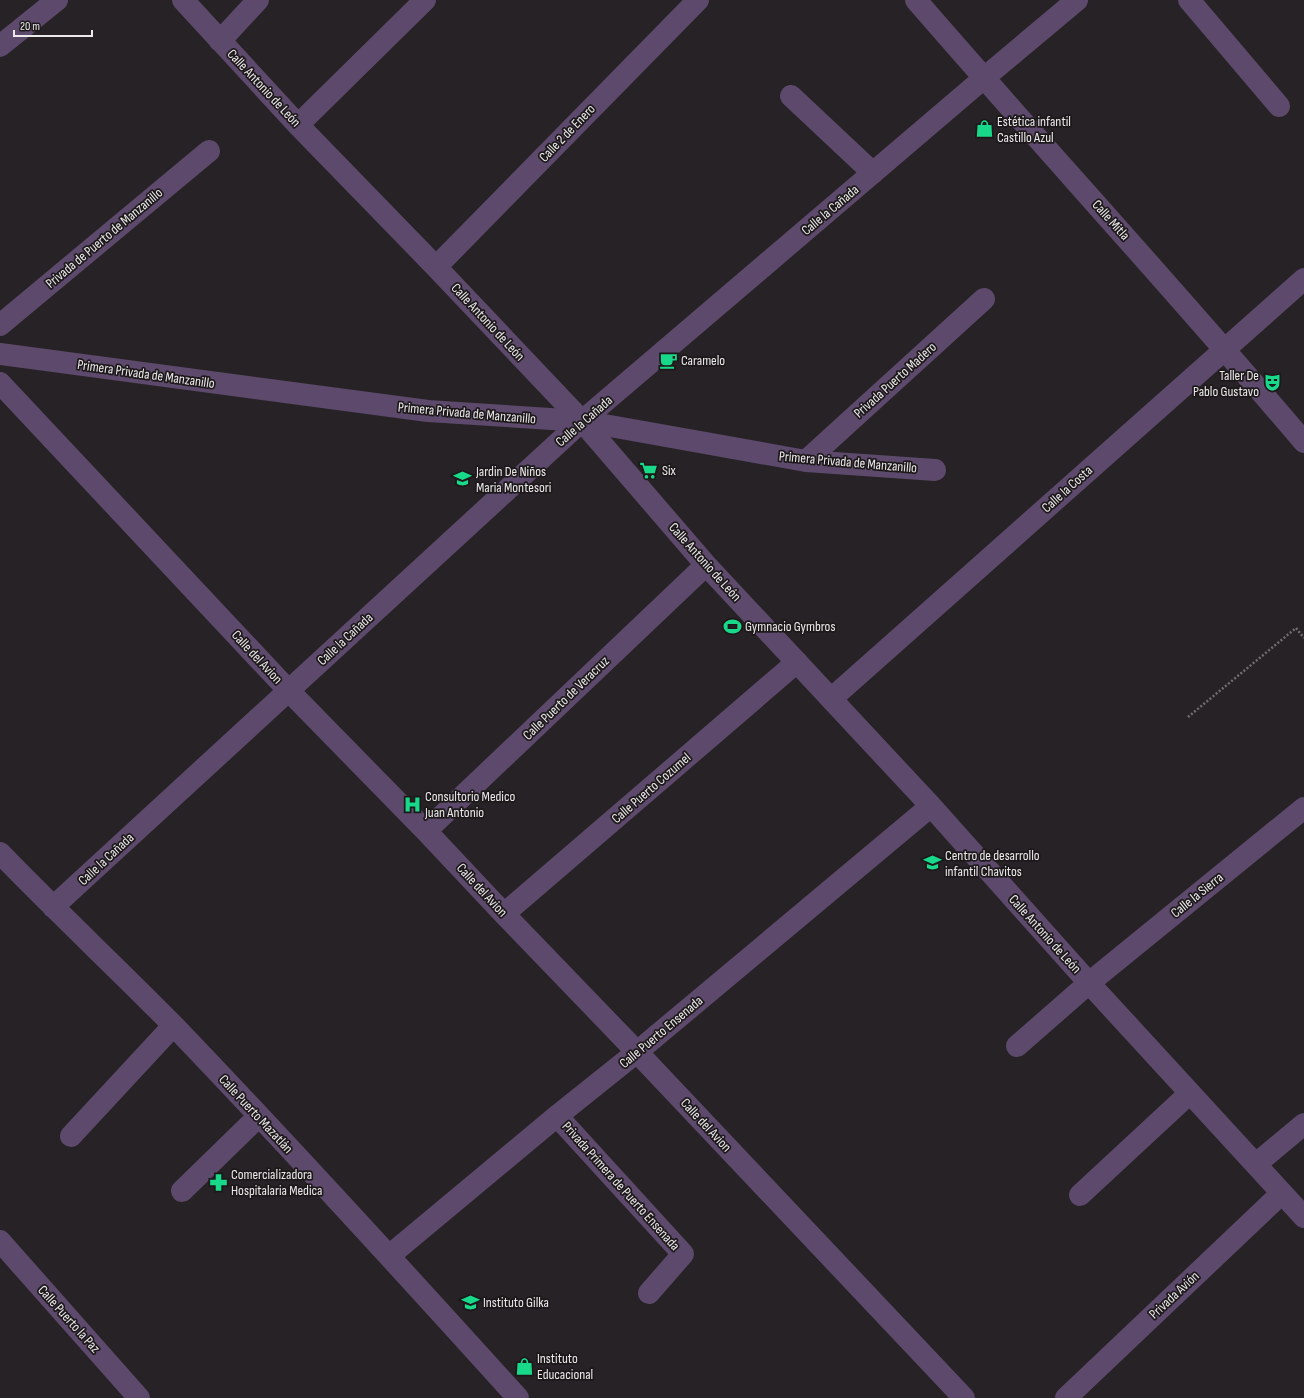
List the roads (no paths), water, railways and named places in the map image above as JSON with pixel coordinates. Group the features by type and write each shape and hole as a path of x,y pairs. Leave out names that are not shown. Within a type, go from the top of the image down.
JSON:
{"street":[{"path":"0,46 57,0"},
{"name":"Calle Antonio de León","path":"183,0 298,125 436,267 582,421 706,565 931,806 1089,983 1304,1217"},
{"path":"220,41 258,0"},
{"path":"298,125 425,0"},
{"name":"Calle 2 de Enero","path":"436,267 698,0"},
{"name":"Calle Mitla","path":"916,0 1225,349 1304,442"},
{"name":"Calle la Cañada","path":"53,908 582,421 1077,0"},
{"path":"1189,0 1279,106"},
{"path":"790,96 873,173"},
{"name":"Privada de Puerto de Manzanillo","path":"0,325 209,151"},
{"name":"Calle la Costa","path":"831,699 1304,279"},
{"name":"Privada Puerto Madero","path":"806,461 984,299"},
{"name":"Primera Privada de Manzanillo","path":"0,354 428,412 582,421 806,461 935,470"},
{"name":"Calle del Avion","path":"0,383 289,691 426,831 637,1052 964,1398"},
{"name":"Calle Puerto de Veracruz","path":"426,831 706,565"},
{"name":"Calle Puerto Cozumel","path":"504,914 797,662"},
{"name":"Calle Puerto Ensenada","path":"389,1256 557,1116 637,1052 931,806"},
{"name":"Calle la Sierra","path":"1017,1046 1089,983 1304,808"},
{"name":"Calle Puerto Mazatlán","path":"1,856 173,1026 259,1116 518,1398"},
{"path":"71,1136 173,1026"},
{"path":"1080,1195 1190,1093"},
{"path":"182,1191 259,1116"},
{"name":"Privada Primera de Puerto Ensenada","path":"557,1116 683,1254 649,1292"},
{"path":"1256,1164 1304,1124"},
{"name":"Privada Avión","path":"1066,1398 1282,1193"},
{"name":"Calle Puerto la Paz","path":"0,1241 139,1398"}],"place":[{"name":"Estética infantil Castillo Azul","path":"984,129"},
{"name":"Caramelo","path":"668,360"},
{"name":"Taller De Pablo Gustavo","path":"1272,383"},
{"name":"Six","path":"649,470"},
{"name":"Jardin De Niños Maria Montesori","path":"463,479"},
{"name":"Gymnacio Gymbros","path":"732,626"},
{"name":"Consultorio Medico Juan Antonio","path":"412,804"},
{"name":"Centro de desarrollo infantil Chavitos","path":"932,863"},
{"name":"Comercializadora Hospitalaria Medica","path":"218,1182"},
{"name":"Instituto Gilka","path":"470,1302"},
{"name":"Instituto Educacional","path":"524,1366"}]}
